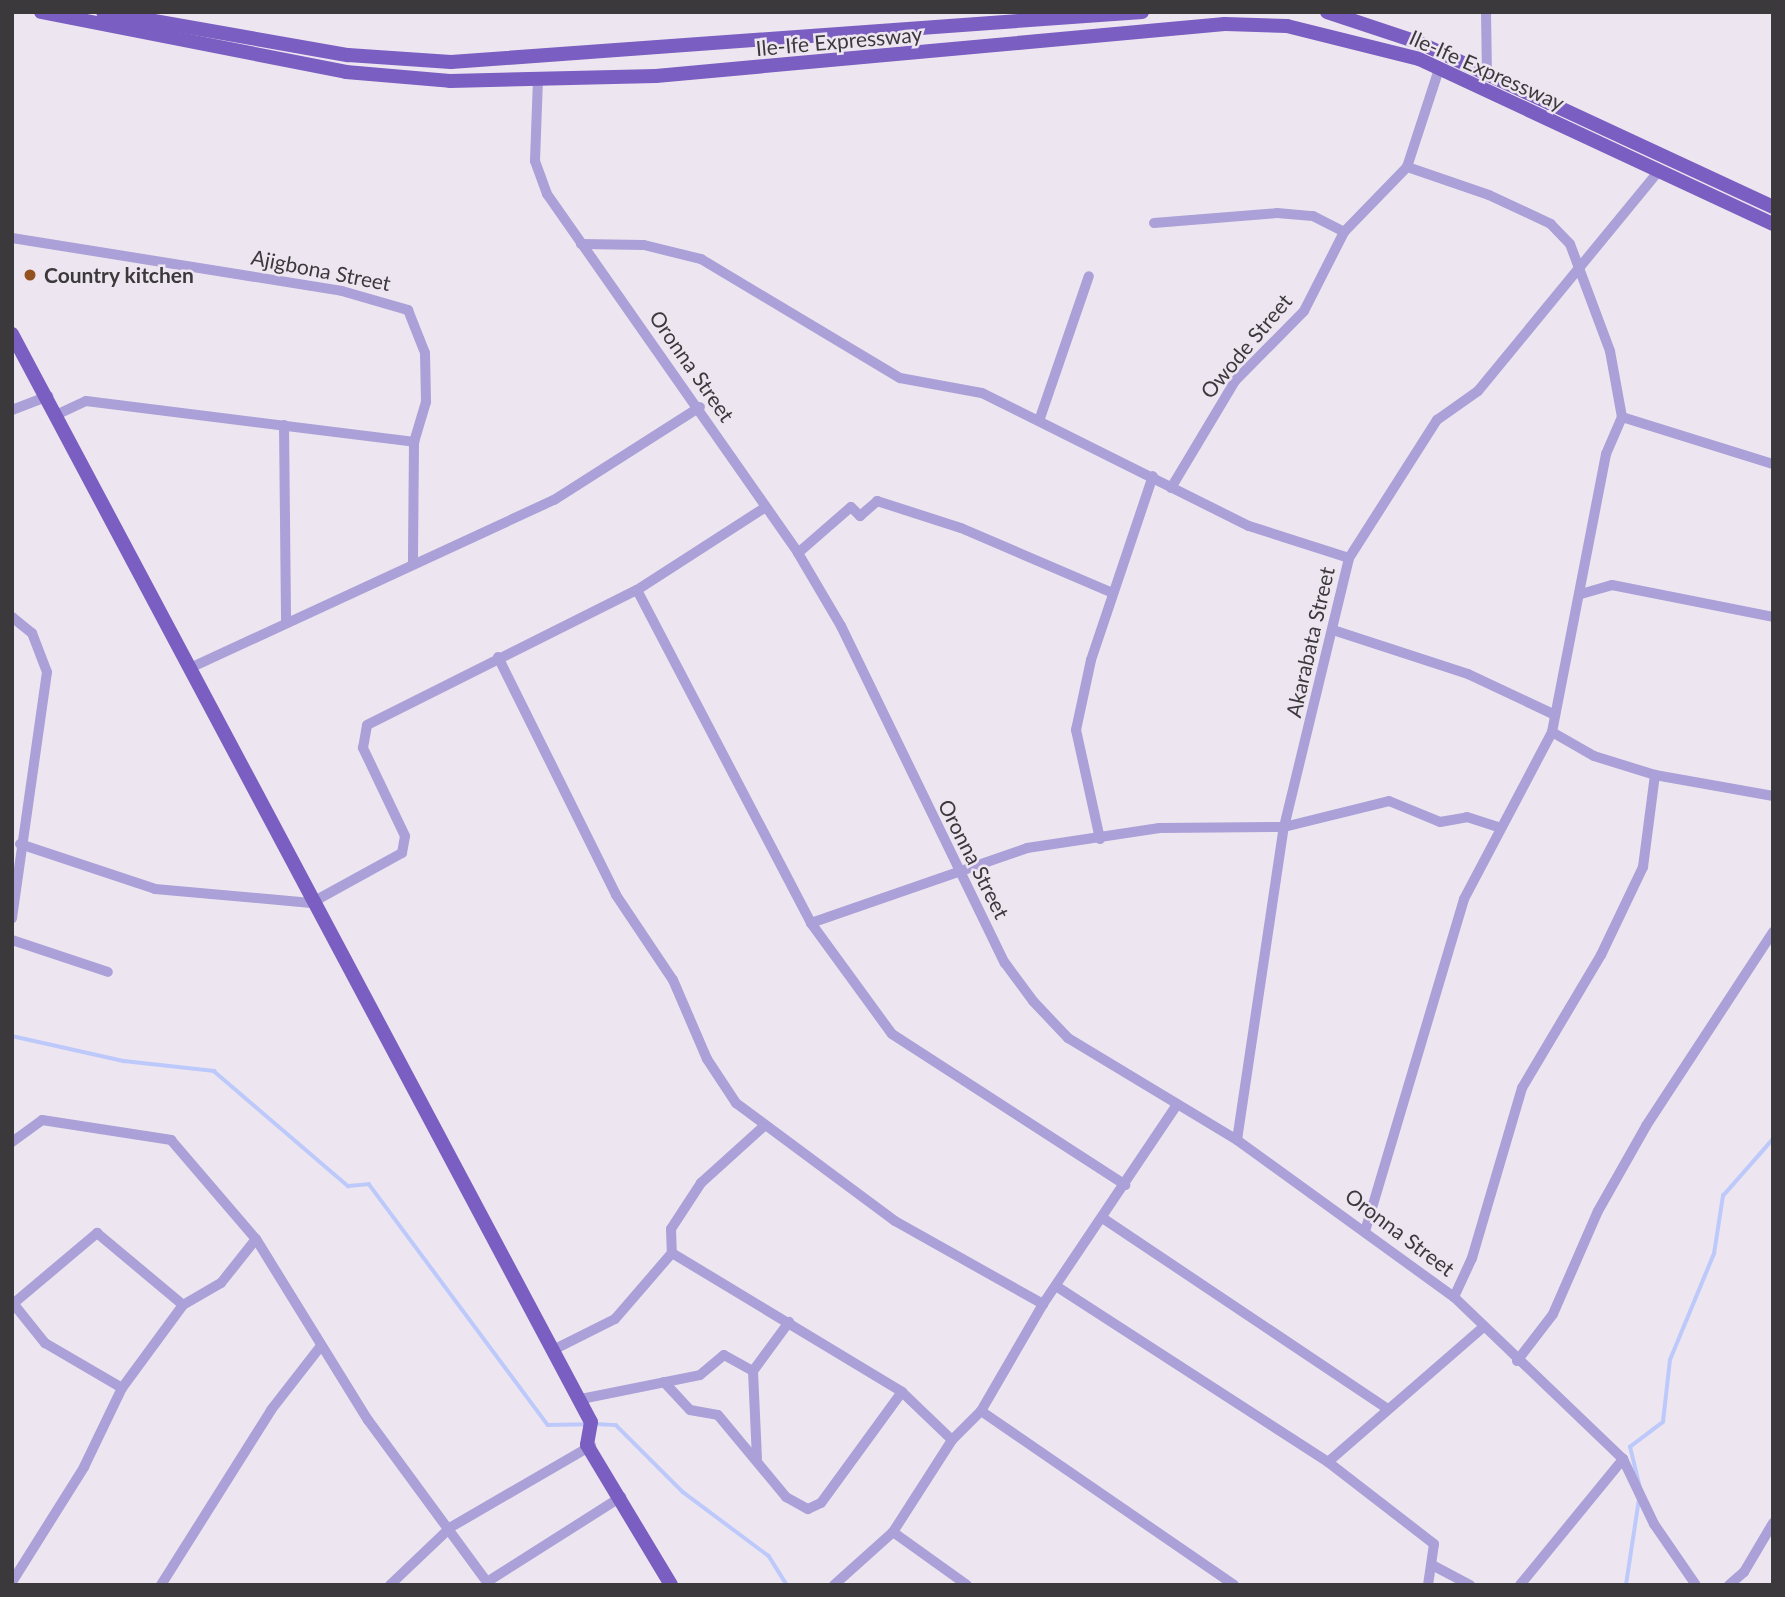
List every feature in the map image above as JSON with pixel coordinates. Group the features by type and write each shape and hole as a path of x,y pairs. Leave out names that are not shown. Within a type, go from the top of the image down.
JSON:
{"main road":[{"name":"Ile-Ife Expressway","path":"41,12 346,72 450,81 538,79 850,62 1225,24 1331,32 1438,69 1657,173 1773,224"},
{"name":"Ile-Ife Expressway","path":"103,12 348,55 451,62 1142,12"},
{"name":"Ile-Ife Expressway","path":"1327,12 1420,43 1773,207"},
{"path":"12,334 48,396 311,903 591,1422 589,1446 671,1585"}],"street":[{"path":"1486,12 1487,75"},
{"name":"Owode Street","path":"1171,488 1235,382 1304,310 1345,232 1407,167 1438,69"},
{"name":"Oronna Street","path":"538,79 535,161 547,194 700,407 798,553 841,626 1005,963 1033,1000 1068,1038 1176,1106 1237,1140 1366,1228 1454,1297 1482,1328 1624,1460"},
{"path":"1366,1228 1464,899 1552,732 1581,594 1606,454 1622,417 1611,351 1570,244 1551,224 1407,167"},
{"name":"Akarabata Street","path":"1237,1140 1284,827 1349,558 1437,420 1478,391 1580,274 1657,173"},
{"path":"1154,223 1277,213 1313,216 1345,232"},
{"name":"Ajigbona Street","path":"12,239 392,302 408,310 425,353 426,402 414,442 413,562"},
{"path":"582,244 644,245 701,259 900,378 982,393 1040,418 1249,526 1349,558"},
{"path":"1040,418 1089,276"},
{"path":"12,410 48,396"},
{"path":"56,415 86,401 414,442"},
{"path":"190,668 286,620 554,500 700,407"},
{"path":"1622,417 1773,464"},
{"path":"284,425 286,620"},
{"path":"1100,839 1076,730 1113,593 1153,476"},
{"path":"798,553 851,507 860,516 877,501 961,528 1113,593"},
{"path":"20,844 155,889 311,903 402,853 405,836 363,748 367,725 498,657 637,590 766,507"},
{"path":"1581,594 1612,585 1773,617"},
{"path":"637,590 811,923 892,1034 1125,1185"},
{"path":"12,617 32,633 47,672 20,844 12,919"},
{"path":"1333,630 1468,674 1555,715"},
{"path":"498,657 615,895 673,980 707,1059 736,1103 763,1127 895,1221 1043,1304"},
{"path":"1552,732 1594,756 1655,775 1773,796"},
{"path":"1454,1297 1472,1258 1522,1088 1601,955 1643,867 1655,775"},
{"path":"811,923 1027,848 1159,828 1284,827 1389,800 1440,822 1467,817 1500,828"},
{"path":"1517,1361 1553,1314 1598,1211 1646,1126 1773,932"},
{"path":"12,940 108,972"},
{"path":"835,1585 893,1532 952,1440 981,1411 1043,1304 1059,1288 1176,1106"},
{"path":"12,1142 42,1120 171,1140 256,1239 320,1347 451,1527 488,1583 621,1497"},
{"path":"553,1350 615,1319 672,1253 671,1229 701,1183 763,1127"},
{"path":"1104,1219 1386,1408"},
{"path":"122,1388 44,1343 13,1302 97,1233 183,1305"},
{"path":"12,1582 84,1467 122,1388 183,1305 221,1283 256,1239"},
{"path":"672,1253 902,1392 952,1440"},
{"path":"1059,1288 1328,1462 1434,1544 1434,1566 1428,1585"},
{"path":"757,1458 753,1371 789,1322"},
{"path":"1328,1462 1386,1408 1482,1328"},
{"path":"162,1585 271,1410 320,1347"},
{"path":"582,1405 586,1398 700,1375 724,1355 753,1371"},
{"path":"664,1382 690,1410 718,1415 757,1458 786,1497 808,1509 821,1503 902,1392"},
{"path":"981,1411 1234,1585"},
{"path":"390,1585 451,1527 589,1446"},
{"path":"1520,1585 1624,1460 1654,1524 1696,1585"},
{"path":"1729,1585 1744,1572 1773,1523"},
{"path":"893,1532 967,1585"},
{"path":"1434,1566 1470,1585"}],"waterway":[{"path":"12,1036 124,1061 214,1071 348,1186 369,1184 548,1425 587,1424"},
{"path":"1640,1488 1630,1447 1663,1422 1670,1360 1714,1254 1723,1196 1773,1139"},
{"path":"595,1424 616,1425 683,1492 769,1556 787,1585"},
{"path":"1626,1585 1639,1499"}],"place":[{"name":"Country kitchen","path":"30,275"}]}
